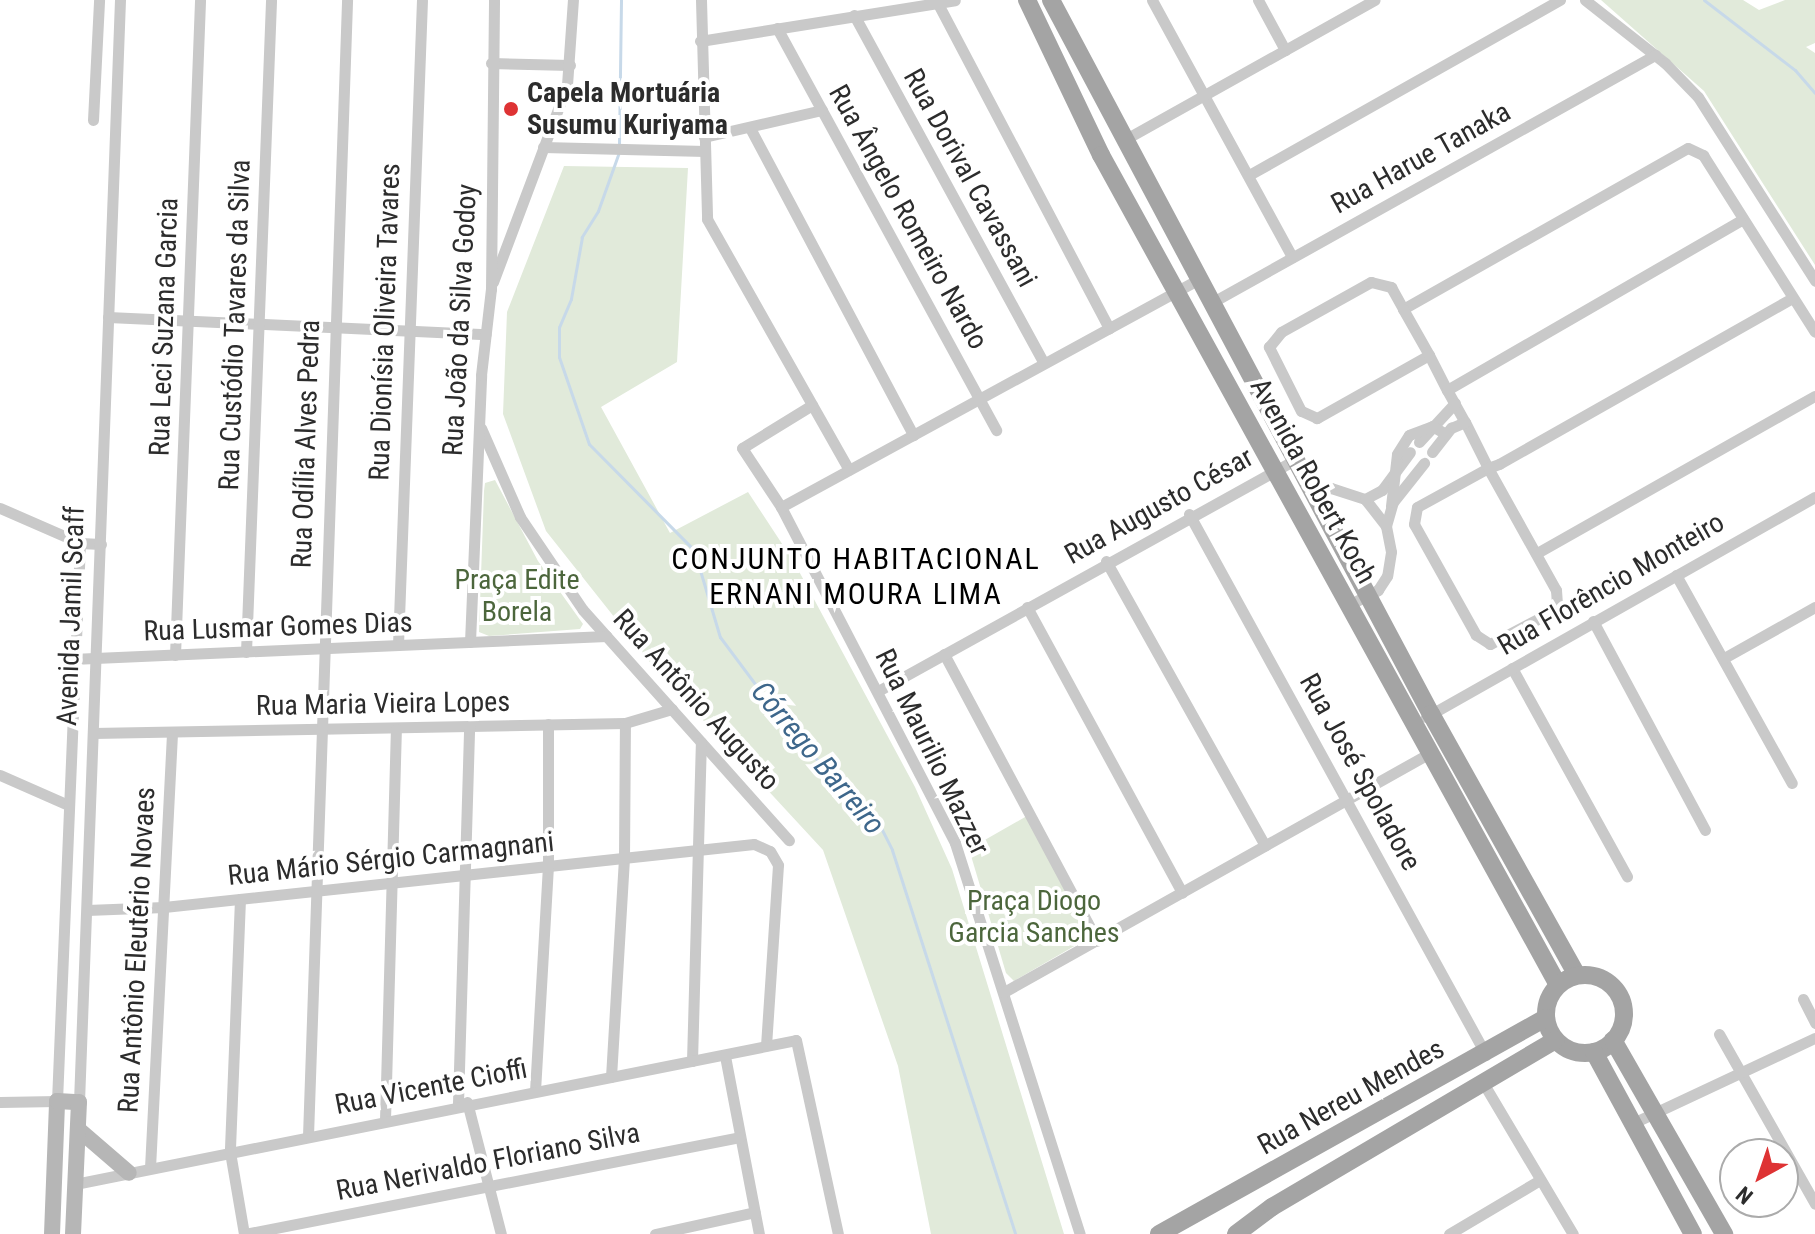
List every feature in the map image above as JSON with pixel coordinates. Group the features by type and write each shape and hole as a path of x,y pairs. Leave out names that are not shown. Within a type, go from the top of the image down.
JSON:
{"main road":[{"name":"Avenida Robert Koch","path":"1027,0 1101,155 1351,604 1558,985"},
{"name":"Avenida Robert Koch","path":"1051,0 1198,280 1371,595 1431,714 1577,975"},
{"path":"1577,975 1601,978 1619,995 1623,1018 1613,1040 1594,1052 1573,1051 1556,1040 1546,1018 1558,985 1577,975"},
{"name":"Rua Nereu Mendes","path":"1192,1234 1212,1207 1486,1055 1546,1018"},
{"name":"Rua Nereu Mendes","path":"1236,1234 1272,1207 1485,1086 1556,1040"},
{"path":"1613,1040 1724,1234"},
{"path":"1594,1052 1693,1234"},
{"path":"1433,1115 1420,1115 1413,1103 1435,1083"},
{"path":"1159,1234 1212,1207"}],"street":[{"path":"93,120 99,0"},
{"name":"Avenida Jamil Scaff","path":"73,1234 120,0"},
{"name":"Rua Leci Suzana Garcia","path":"175,655 200,0"},
{"name":"Rua Custódio Tavares da Silva","path":"246,652 271,0"},
{"name":"Rua Odília Alves Pedra","path":"308,1136 319,891 323,649 347,0"},
{"name":"Rua Dionísia Oliveira Tavares","path":"398,645 407,330 422,0"},
{"name":"Rua João da Silva Godoy","path":"470,642 479,423 491,289 494,0"},
{"path":"491,289 570,65 573,0"},
{"path":"701,0 707,219 849,470"},
{"path":"700,41 955,0"},
{"path":"1152,0 1207,95 1292,257"},
{"path":"1258,0 1285,50"},
{"path":"1124,140 1375,0"},
{"path":"1249,175 1560,0"},
{"path":"1585,0 1655,55 1703,103 1815,281"},
{"path":"937,2 1109,328"},
{"name":"Rua Dorival Cavassani","path":"854,15 1044,363"},
{"name":"Rua Ângelo Romeiro Nardo","path":"777,28 996,430"},
{"name":"Rua Harue Tanaka","path":"1211,303 1655,55"},
{"path":"491,63 570,65"},
{"path":"95,94 116,97"},
{"path":"704,137 822,110"},
{"path":"750,128 913,435"},
{"path":"543,147 705,151"},
{"path":"1403,309 1683,149 1694,149 1703,155 1740,221 1815,332"},
{"path":"1447,390 1740,221"},
{"path":"781,507 1198,280"},
{"path":"1429,355 1322,416 1301,411 1270,355 1271,340 1381,281 1403,309 1429,355 1447,390 1455,403 1488,468 1537,553 1557,603 1522,628 1484,643 1414,524 1414,512 1488,468 1792,298"},
{"path":"108,317 486,334"},
{"path":"1537,553 1815,396"},
{"path":"1419,442 1455,403"},
{"name":"Rua Maurilio Mazzer","path":"812,405 742,448 781,507 955,843 1080,1234"},
{"path":"1432,452 1446,434 1465,422"},
{"name":"Rua Antônio Augusto","path":"479,423 520,517 607,636 789,840"},
{"path":"1432,426 1446,434"},
{"path":"1351,604 1371,595 1389,568 1386,526 1391,506 1392,476 1408,437 1432,426"},
{"path":"1365,499 1379,493 1410,452"},
{"name":"Rua Augusto César","path":"878,691 1189,514 1297,459"},
{"path":"1391,506 1424,463"},
{"path":"1315,490 1331,488 1365,499 1386,526"},
{"name":"Rua Florêncio Monteiro","path":"1414,723 1815,497"},
{"path":"0,508 80,543 101,544"},
{"name":"Rua José Spoladore","path":"1189,514 1486,1055"},
{"name":"Avenida Jamil Scaff","path":"52,1234 66,804 80,543"},
{"path":"1106,561 1265,846"},
{"path":"1676,575 1792,783"},
{"path":"1027,607 1182,893"},
{"path":"1724,658 1813,612"},
{"path":"1593,621 1705,830"},
{"name":"Rua Lusmar Gomes Dias","path":"72,659 607,636"},
{"path":"944,654 1097,941"},
{"path":"1512,668 1627,876"},
{"name":"Rua Maria Vieira Lopes","path":"93,733 625,723 672,709"},
{"path":"611,1077 624,859 625,723"},
{"path":"535,1091 548,867 548,724"},
{"path":"469,726 462,1103 501,1234"},
{"path":"385,1120 396,729"},
{"name":"Rua Antônio Eleutério Novaes","path":"150,1168 172,733"},
{"path":"692,1061 701,742"},
{"path":"1004,992 1430,753"},
{"path":"0,775 66,804"},
{"name":"Rua Mário Sérgio Carmagnani","path":"87,910 164,907 754,844 770,851 778,865 766,1046"},
{"path":"240,899 230,1152 245,1234"},
{"path":"1803,999 1815,1023"},
{"path":"1719,1034 1815,1204"},
{"path":"1631,1124 1815,1038"},
{"name":"Rua Vicente Cioffi","path":"75,1184 462,1103 725,1056 796,1040 838,1234"},
{"path":"725,1056 759,1234"},
{"path":"1485,1086 1573,1234"},
{"path":"0,1102 79,1102"},
{"path":"78,1129 129,1173"},
{"name":"Rua Nerivaldo Floriano Silva","path":"245,1234 740,1137"},
{"path":"1454,1233 1540,1180"},
{"path":"655,1234 755,1212"}],"green space":[{"path":"1601,0 1743,0 1759,10 1785,0 1815,0 1815,43 1806,47 1815,53 1815,265 1704,91"},
{"path":"564,166 688,168 677,362 601,407 670,533 748,492 794,562 915,787 952,869 1064,1234 931,1234 898,1066 823,850 653,666 546,531 503,414 507,312"},
{"name":"Praça Edite Borela","path":"495,480 538,561 583,624 580,629 489,636 479,632 484,491 485,483"},
{"name":"Praça Diogo Garcia Sanches","path":"1032,813 1090,937 1014,981 1006,973 969,849"}],"waterway":[{"name":"Córrego Barreiro","path":"619,144 621,0"},
{"path":"1704,0 1795,70 1815,93"},
{"name":"Córrego Barreiro","path":"619,152 598,211 582,237 571,299 559,327 559,357 589,444 694,550 720,637 793,735 878,822 892,850 1015,1234"}],"place":[{"name":"Capela Mortuária Susumu Kuriyama","path":"511,109"}],"district":[{"name":"CONJUNTO HABITACIONAL ERNANI MOURA LIMA","path":"856,576"}]}
